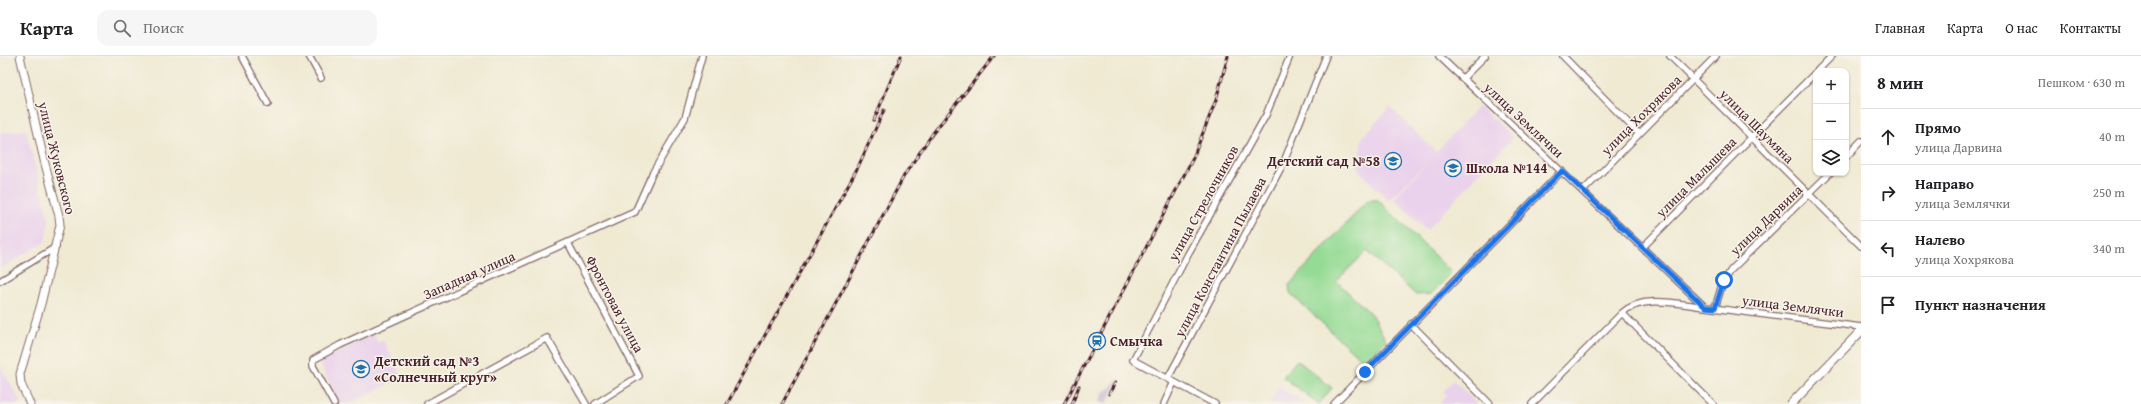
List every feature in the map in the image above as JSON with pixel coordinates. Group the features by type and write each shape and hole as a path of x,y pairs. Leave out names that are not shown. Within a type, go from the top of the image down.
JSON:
{"main road":[{"path":"1791,404 1861,330"}],"street":[{"name":"улица Жуковского","path":"20,56 60,225 56,247 20,374 21,384 30,404"},
{"path":"242,56 268,104"},
{"path":"309,56 321,78"},
{"name":"Западная улица","path":"334,404 313,366 313,360 377,328 568,244 635,212 652,174 685,118 702,56"},
{"name":"улица Стрелочников","path":"1168,378 1133,360 1188,254 1266,115 1290,56"},
{"name":"улица Константина Пылаева","path":"1168,378 1283,164 1326,56"},
{"name":"улица Землячки","path":"1438,56 1643,247 1705,307 1861,327"},
{"path":"1462,79 1485,56"},
{"path":"1564,56 1639,134"},
{"name":"улица Шаумяна","path":"1670,56 1861,246"},
{"name":"улица Хохрякова","path":"1582,191 1716,56"},
{"name":"улица Малышева","path":"1821,68 1832,56"},
{"name":"улица Малышева","path":"1643,247 1813,76"},
{"path":"1849,154 1861,141"},
{"path":"1334,404 1562,171"},
{"name":"улица Дарвина","path":"1715,308 1722,285 1731,270 1827,176"},
{"name":"Фронтовая улица","path":"568,244 639,376 595,404"},
{"path":"0,281 56,247"},
{"path":"1532,404 1622,313 1632,305 1643,302 1705,307"},
{"path":"1622,313 1713,404"},
{"path":"1411,324 1490,404"},
{"path":"427,404 547,338 586,404"},
{"path":"1168,378 1215,404"},
{"path":"1164,404 1174,382"}],"shaded area":[{"path":"1479,106 1513,137 1427,230 1394,199 1432,157 1389,200 1358,170 1362,138 1390,107 1436,152"},
{"path":"26,130 49,220 45,242 0,269 0,133"},
{"name":"Детский сад №3 «Солнечный круг»","path":"373,334 378,343 383,340 402,377 350,404 340,404 319,362"},
{"path":"0,366 22,404 0,404"},
{"path":"1116,380 1119,381 1106,404 1099,402 1104,391 1109,389"},
{"path":"1453,380 1477,404 1442,404 1440,402 1447,396 1443,392"},
{"path":"1278,387 1290,393 1306,404 1269,404"}],"green space":[{"path":"1368,200 1378,200 1452,273 1431,294 1416,295 1367,251 1336,281 1371,314 1386,340 1365,363 1290,293 1289,285"},
{"path":"1297,360 1332,388 1319,404 1283,377"}],"railway":[{"path":"874,120 901,56"},
{"path":"782,404 905,174 933,133 994,56"},
{"path":"1064,404 1193,158 1216,100 1228,56"},
{"path":"727,404 858,167 884,110"},
{"path":"1109,394 1115,383"},
{"path":"1072,404 1079,386"}],"place":[{"name":"Детский сад №58","path":"1393,161"},
{"name":"Школа №144","path":"1453,168"},
{"name":"Смычка","path":"1097,341"},
{"name":"Детский сад №3 «Солнечный круг»","path":"361,369"}],"route":[{"path":"1365,372 1411,324 1463,274 1562,171 1705,307 1715,308 1724,280"}]}
